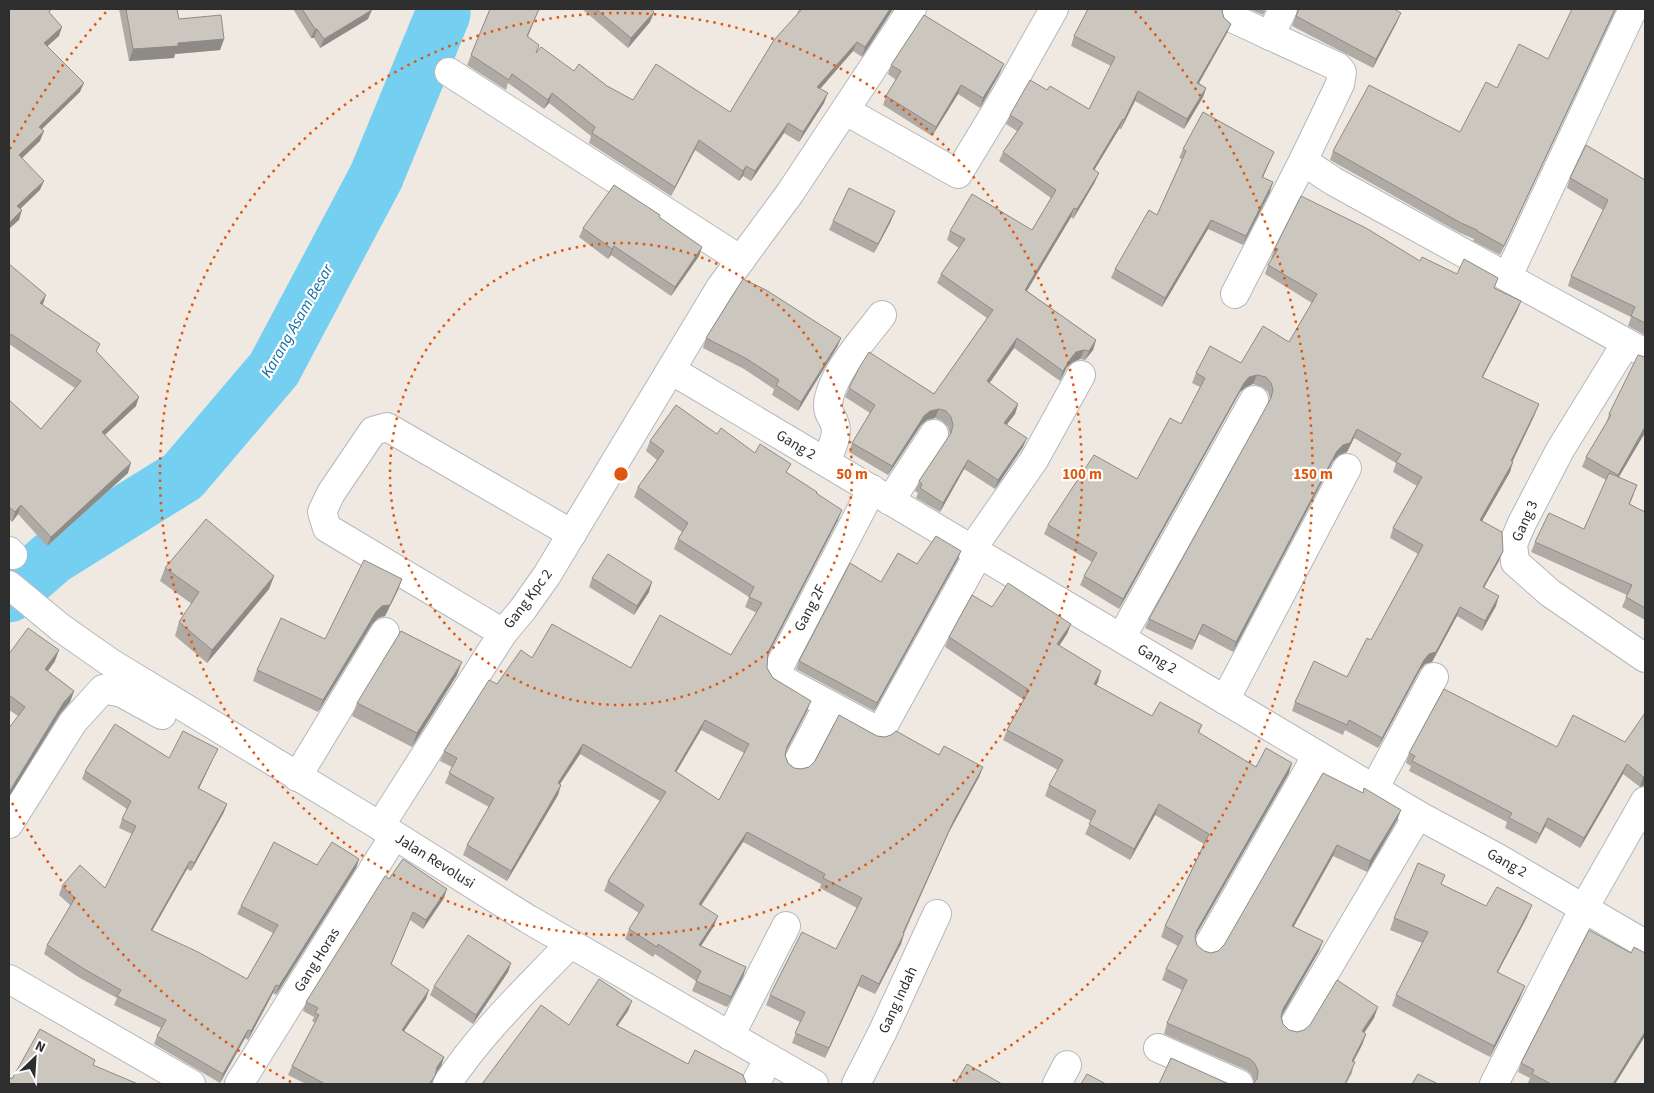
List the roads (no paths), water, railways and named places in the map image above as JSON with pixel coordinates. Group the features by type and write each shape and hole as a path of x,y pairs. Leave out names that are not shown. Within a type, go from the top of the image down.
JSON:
{"street":[{"name":"Gang Kpc 2","path":"387,831 503,633 548,575 720,288 790,193 912,9"},
{"path":"846,111 958,174 1004,98 1054,9"},
{"path":"1270,36 1283,9"},
{"path":"1508,276 1633,9"},
{"path":"1234,19 1338,67 1342,72 1340,84 1236,294"},
{"path":"449,72 741,260"},
{"path":"1303,161 1333,181 1508,276 1635,348"},
{"path":"826,462 836,429 835,423 828,412 828,402 835,382 850,357 882,315"},
{"name":"Gang 3","path":"1635,348 1560,450 1522,522 1513,544 1515,562 1550,593 1645,658"},
{"name":"Gang 2","path":"671,370 1418,815 1496,857 1645,944"},
{"path":"798,764 828,705 880,732 975,551 1034,460 1081,375"},
{"path":"1121,638 1254,400"},
{"path":"503,633 327,528 322,512 331,493 373,431 387,427 572,534"},
{"path":"881,495 934,434"},
{"path":"1225,700 1347,468"},
{"name":"Gang 2F","path":"828,705 787,682 779,676 778,669 881,495"},
{"name":"Jalan Revolusi","path":"9,585 61,628 111,663 570,944 814,1084"},
{"path":"297,778 385,632"},
{"path":"1374,789 1434,678"},
{"path":"9,824 73,722 103,689 122,693 176,721 189,711"},
{"path":"1207,948 1317,755"},
{"path":"1500,1082 1584,908 1645,801"},
{"path":"1293,1027 1418,815"},
{"name":"Gang Horas","path":"239,1084 387,831"},
{"name":"Gang Indah","path":"856,1084 884,1030 937,914"},
{"path":"730,1036 786,926"},
{"path":"446,1084 461,1062 489,1028 570,944"},
{"path":"9,978 191,1084"},
{"path":"1158,1048 1233,1083"},
{"path":"755,1084 769,1058"}],"waterway":[{"name":"Karang Asam Besar","path":"9,595 53,557 183,476 274,369 376,177 443,14 443,9"}]}
